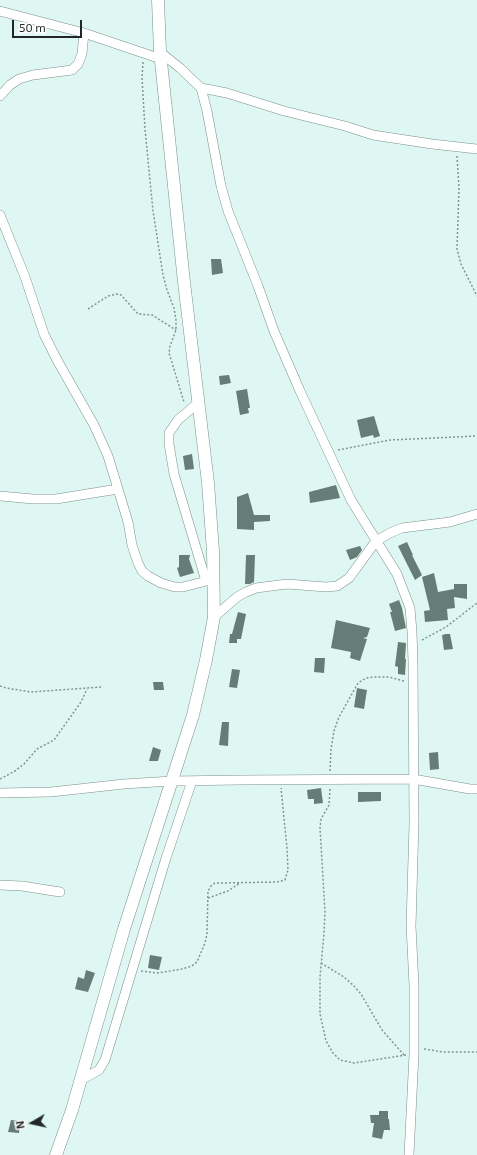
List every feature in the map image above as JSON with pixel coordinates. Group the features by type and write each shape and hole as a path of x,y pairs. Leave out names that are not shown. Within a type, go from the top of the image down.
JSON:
{"main road":[{"path":"56,1155 72,1110 124,929 193,715 214,618 210,580 208,483 184,282 161,55 158,0"}],"street":[{"path":"0,11 84,33 144,52 161,55 180,68 201,88 207,111 221,186 228,211 287,363 351,500 397,574 405,593 410,608 413,644 414,824 411,926 414,985 414,1050 409,1155"},
{"path":"0,96 10,85 19,79 72,70 78,64 82,54 84,33"},
{"path":"201,88 227,93 284,111 345,126 373,136 477,149"},
{"path":"0,215 25,277 44,334 94,425 108,456 128,522 132,545 138,563 142,571 148,576 161,583 175,587 183,587 210,580 174,474 168,444 169,433 178,420 199,402"},
{"path":"0,496 56,499 118,489"},
{"path":"214,618 237,597 256,588 287,584 326,587 337,586 349,578 376,541 390,533 402,528 450,522 477,514"},
{"path":"0,793 51,792 172,781 280,780 413,779 477,789"},
{"path":"81,1080 99,1070 105,1060 166,858 192,781"},
{"path":"0,886 22,886 60,892"}],"path":[{"path":"144,52 142,78 147,155 163,275 174,308 176,320 176,330 170,346 170,354 187,412"},
{"path":"455,147 459,167 458,250 461,264 477,296"},
{"path":"88,309 108,296 117,294 121,295 138,314 152,315 176,330"},
{"path":"328,452 390,440 477,436"},
{"path":"413,644 446,627 477,603"},
{"path":"413,684 389,677 375,676 366,678 358,683 339,717 334,731 331,749 329,805 321,819 320,828 325,912 321,963 320,1014 326,1041 333,1053 340,1060 354,1063 404,1055 414,1050 477,1052"},
{"path":"0,686 31,692 101,687"},
{"path":"0,779 24,764 36,750 54,740 81,702 87,689"},
{"path":"132,969 158,973 182,969 192,966 197,962 205,943 209,923 208,891 215,883 285,880 287,877 287,836 280,780"},
{"path":"208,898 228,891 240,882"},
{"path":"321,963 344,977 354,986 361,994 382,1030 404,1055"}],"building":[{"path":"211,259 221,259 223,273 212,275"},
{"path":"229,375 231,383 220,385 219,376"},
{"path":"247,389 250,408 248,408 249,413 240,415 236,391"},
{"path":"374,416 380,436 374,438 373,435 361,438 357,420"},
{"path":"192,454 194,469 185,470 183,456"},
{"path":"336,485 340,498 310,503 309,492"},
{"path":"248,493 254,515 270,515 270,521 254,522 254,530 237,529 237,497"},
{"path":"407,542 422,575 415,580 398,546"},
{"path":"360,546 362,550 357,557 350,560 346,550"},
{"path":"179,555 190,555 189,559 194,573 180,577 177,568 179,567"},
{"path":"246,555 255,555 254,582 250,584 245,584"},
{"path":"434,573 438,592 454,589 454,584 467,584 467,599 454,597 455,608 447,609 448,620 425,622 424,611 430,610 422,577"},
{"path":"399,600 406,628 395,631 389,604"},
{"path":"238,612 246,614 241,639 237,639 237,643 229,643 230,634 232,634"},
{"path":"336,620 370,628 367,637 363,638 367,639 360,661 350,658 351,652 331,648"},
{"path":"450,634 453,649 444,650 442,635"},
{"path":"398,642 406,643 405,675 398,674 398,667 395,666"},
{"path":"315,658 325,658 324,673 314,672"},
{"path":"232,669 240,670 237,688 229,687"},
{"path":"153,682 163,682 164,690 154,690"},
{"path":"357,688 367,690 364,709 354,707"},
{"path":"222,722 229,722 228,746 219,745"},
{"path":"153,747 161,750 158,761 149,761"},
{"path":"438,752 439,769 430,770 429,753"},
{"path":"321,788 323,803 314,804 314,799 308,799 307,790"},
{"path":"358,792 381,792 381,801 358,802"},
{"path":"150,955 162,957 159,970 148,968"},
{"path":"86,970 95,973 88,992 75,989 78,977 84,979"},
{"path":"379,1111 388,1111 389,1119 390,1130 384,1130 382,1139 372,1137 374,1123 371,1123 370,1115 379,1115"},
{"path":"11,1120 20,1121 19,1133 8,1132"}]}
